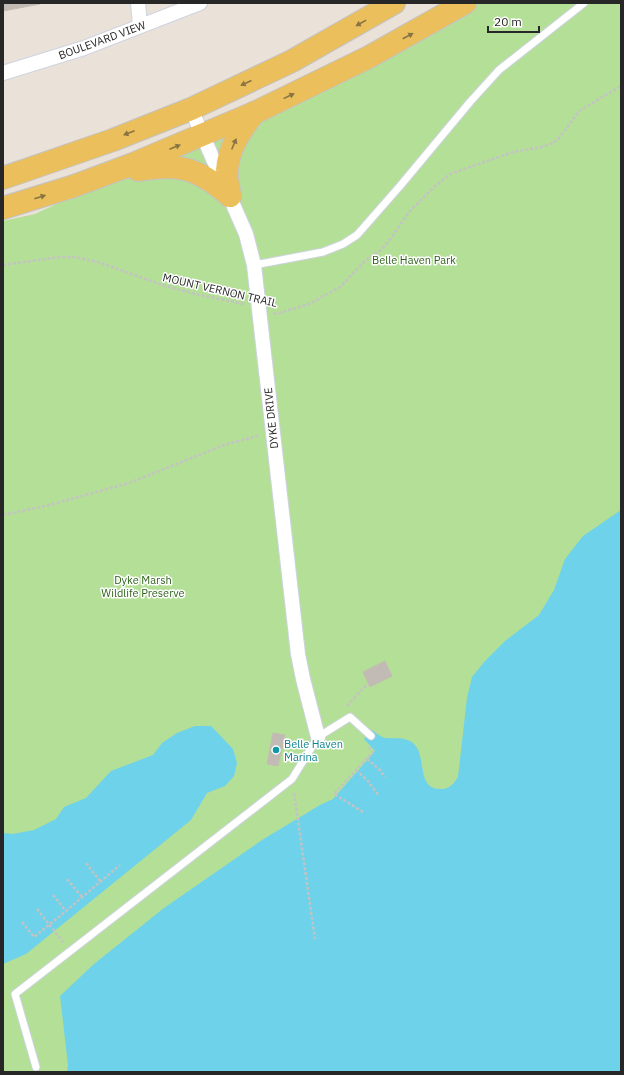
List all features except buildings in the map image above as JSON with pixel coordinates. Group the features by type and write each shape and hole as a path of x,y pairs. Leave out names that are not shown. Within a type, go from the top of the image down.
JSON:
{"main road":[{"path":"3,178 112,140 191,108 292,61 394,3"},
{"path":"3,208 74,186 133,164 254,113 369,57 466,3"},
{"path":"230,196 226,172 229,156 235,140 254,113"},
{"path":"98,177 168,166 183,168 208,178 230,196"}],"street":[{"path":"138,3 140,26"},
{"name":"BOULEVARD VIEW","path":"3,73 84,48 200,3"},
{"name":"DYKE DRIVE","path":"191,108 246,234 254,266 298,654 318,737"}],"lane":[{"path":"254,266 323,252 343,244 357,235 470,102 500,70 584,3"},
{"path":"36,1067 15,994 292,779 318,737 350,717 371,736"}],"path":[{"name":"MOUNT VERNON TRAIL","path":"3,265 52,258 74,257 98,262 162,286 242,303 276,314 293,310 309,304 340,287 366,260 381,250 392,237 408,213 435,186 450,174 513,152 542,147 553,143 560,138 579,111 621,86"},
{"path":"3,515 49,505 129,483 224,445 272,432"},
{"path":"350,717 345,707 368,683"},
{"path":"363,812 334,794 373,752 368,747"},
{"path":"367,759 380,770 385,777"},
{"path":"356,770 368,781 379,796"},
{"path":"292,779 316,939"},
{"path":"86,863 100,881"},
{"path":"22,922 34,937 120,865"},
{"path":"67,879 82,897"},
{"path":"53,895 66,911"},
{"path":"37,909 56,934"}],"green space":[{"name":"Belle Haven Park","path":"465,3 621,3 621,593 460,797 91,1072 3,1072 3,221 35,214 203,135"}],"water":[{"path":"621,510 621,1072 67,1072 68,1065 60,996 94,964 164,908 262,840 320,805 333,799 375,751 364,739 372,730 385,738 407,740 416,746 424,777 433,788 442,789 452,785 458,777 467,698 472,677 485,661 505,641 539,615 554,590 565,559 583,536"},
{"path":"195,726 211,726 233,749 237,763 234,776 225,786 207,793 191,820 26,954 3,964 3,833 13,834 34,830 56,819 64,807 86,798 111,771 153,755 162,743 177,733"}],"place":[{"name":"Belle Haven Marina","path":"276,750"}],"park label":[{"name":"Dyke Marsh Wildlife Preserve","path":"143,586"}]}
